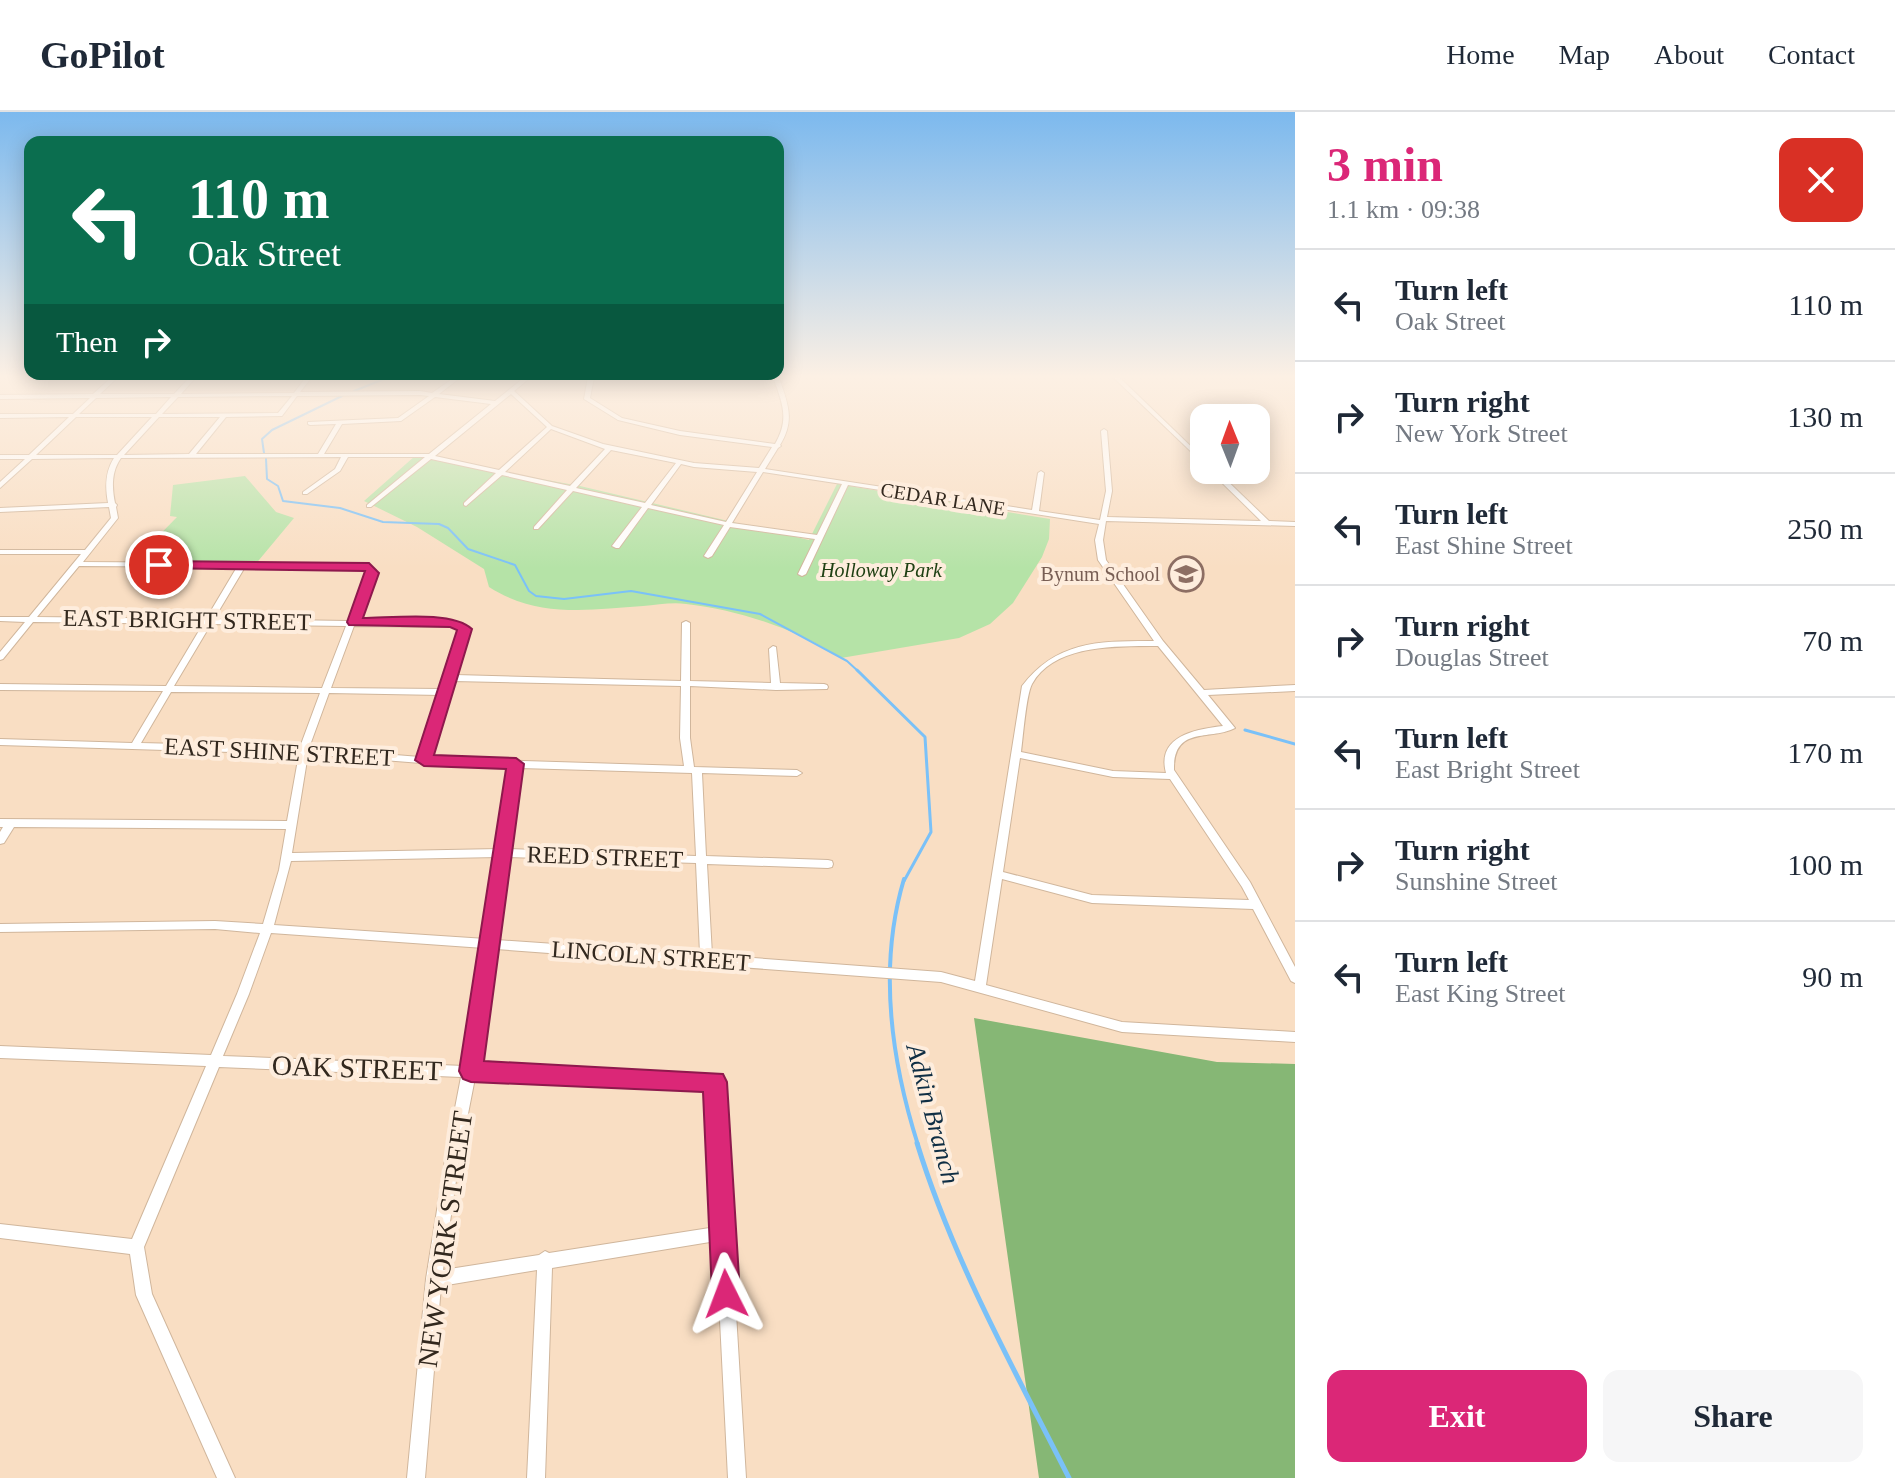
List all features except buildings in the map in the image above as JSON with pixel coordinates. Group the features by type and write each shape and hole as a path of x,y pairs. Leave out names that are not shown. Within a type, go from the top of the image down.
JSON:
{"street":[{"path":"0,486 47,441"},
{"path":"0,657 115,518 108,478 118,457 133,441"},
{"path":"191,456 204,441"},
{"path":"320,456 329,441"},
{"path":"369,506 449,441"},
{"path":"466,504 535,441"},
{"name":"CEDAR LANE","path":"591,441 680,462 846,483 1035,513 1103,521 1295,524"},
{"path":"738,441 778,446"},
{"path":"708,556 779,441"},
{"path":"1105,441 1109,491 1099,550 1105,567 1160,643 1230,728 1197,732 1177,743 1168,760 1171,776 1256,905 1295,978"},
{"path":"536,528 610,447"},
{"path":"305,493 338,470 345,456"},
{"path":"0,457 431,456 728,525 820,538"},
{"path":"616,546 680,462"},
{"path":"1035,513 1041,473"},
{"path":"802,574 846,483"},
{"path":"1227,484 1267,523"},
{"path":"0,510 114,505"},
{"path":"0,552 87,552"},
{"path":"76,564 364,566 372,570 304,751 286,857 267,928 136,1247 144,1295 226,1478"},
{"path":"135,745 242,566"},
{"name":"EAST BRIGHT STREET","path":"0,619 452,623 460,625 465,633 451,678"},
{"path":"686,623 685,684 706,961"},
{"path":"980,987 1024,691 1047,664 1097,645 1160,643"},
{"path":"773,649 776,687"},
{"path":"424,760 451,678 824,687"},
{"path":"0,687 446,692"},
{"path":"1202,693 1295,688"},
{"name":"EAST SHINE STREET","path":"0,742 304,751 424,760 797,773"},
{"path":"1015,754 1113,774 1171,776"},
{"name":"NEW YORK STREET","path":"416,1478 434,1279 452,1160 471,1071 516,764"},
{"path":"0,840 6,823 291,825"},
{"name":"REED STREET","path":"286,857 502,853 828,864"},
{"path":"997,874 1092,899 1256,905"},
{"name":"LINCOLN STREET","path":"0,928 154,925 267,928 893,972 941,977 1122,1027 1295,1037"},
{"name":"OAK STREET","path":"0,1052 715,1082 722,1233"},
{"path":"0,1231 136,1247"},
{"path":"434,1279 722,1233 737,1478"},
{"path":"536,1478 545,1259"}],"green space":[{"name":"Holloway Park","path":"415,456 580,486 809,540 837,484 1050,519 1049,539 1042,557 1013,603 990,624 959,638 841,658 786,630 746,616 706,607 675,603 564,610 526,604 507,597 489,587 484,569 417,527 364,501"},
{"path":"245,476 276,512 294,518 254,566 132,563 177,517 170,516 173,485"},
{"path":"974,1018 1217,1062 1295,1064 1295,1478 1039,1478"}],"waterway":[{"name":"Adkin Branch","path":"262,441 264,453"},
{"name":"Adkin Branch","path":"266,459 267,479 278,486 283,501 340,508 383,522 439,524 448,528 468,549 515,565 529,591 536,596 564,599 631,591 760,614 847,661 859,672"},
{"name":"Adkin Branch","path":"857,670 925,737 931,832 904,881"},
{"path":"1245,730 1295,744"},
{"name":"Adkin Branch","path":"904,879 891,945 891,1013 901,1080 918,1145"},
{"name":"Adkin Branch","path":"917,1143 966,1272 1069,1478"}],"place":[{"name":"Bynum School","path":"1186,574"}],"route":[{"path":"159,565 369,567 372,573 354,622 452,623 465,629 424,760 516,764 471,1071 715,1082 726,1294"}]}
